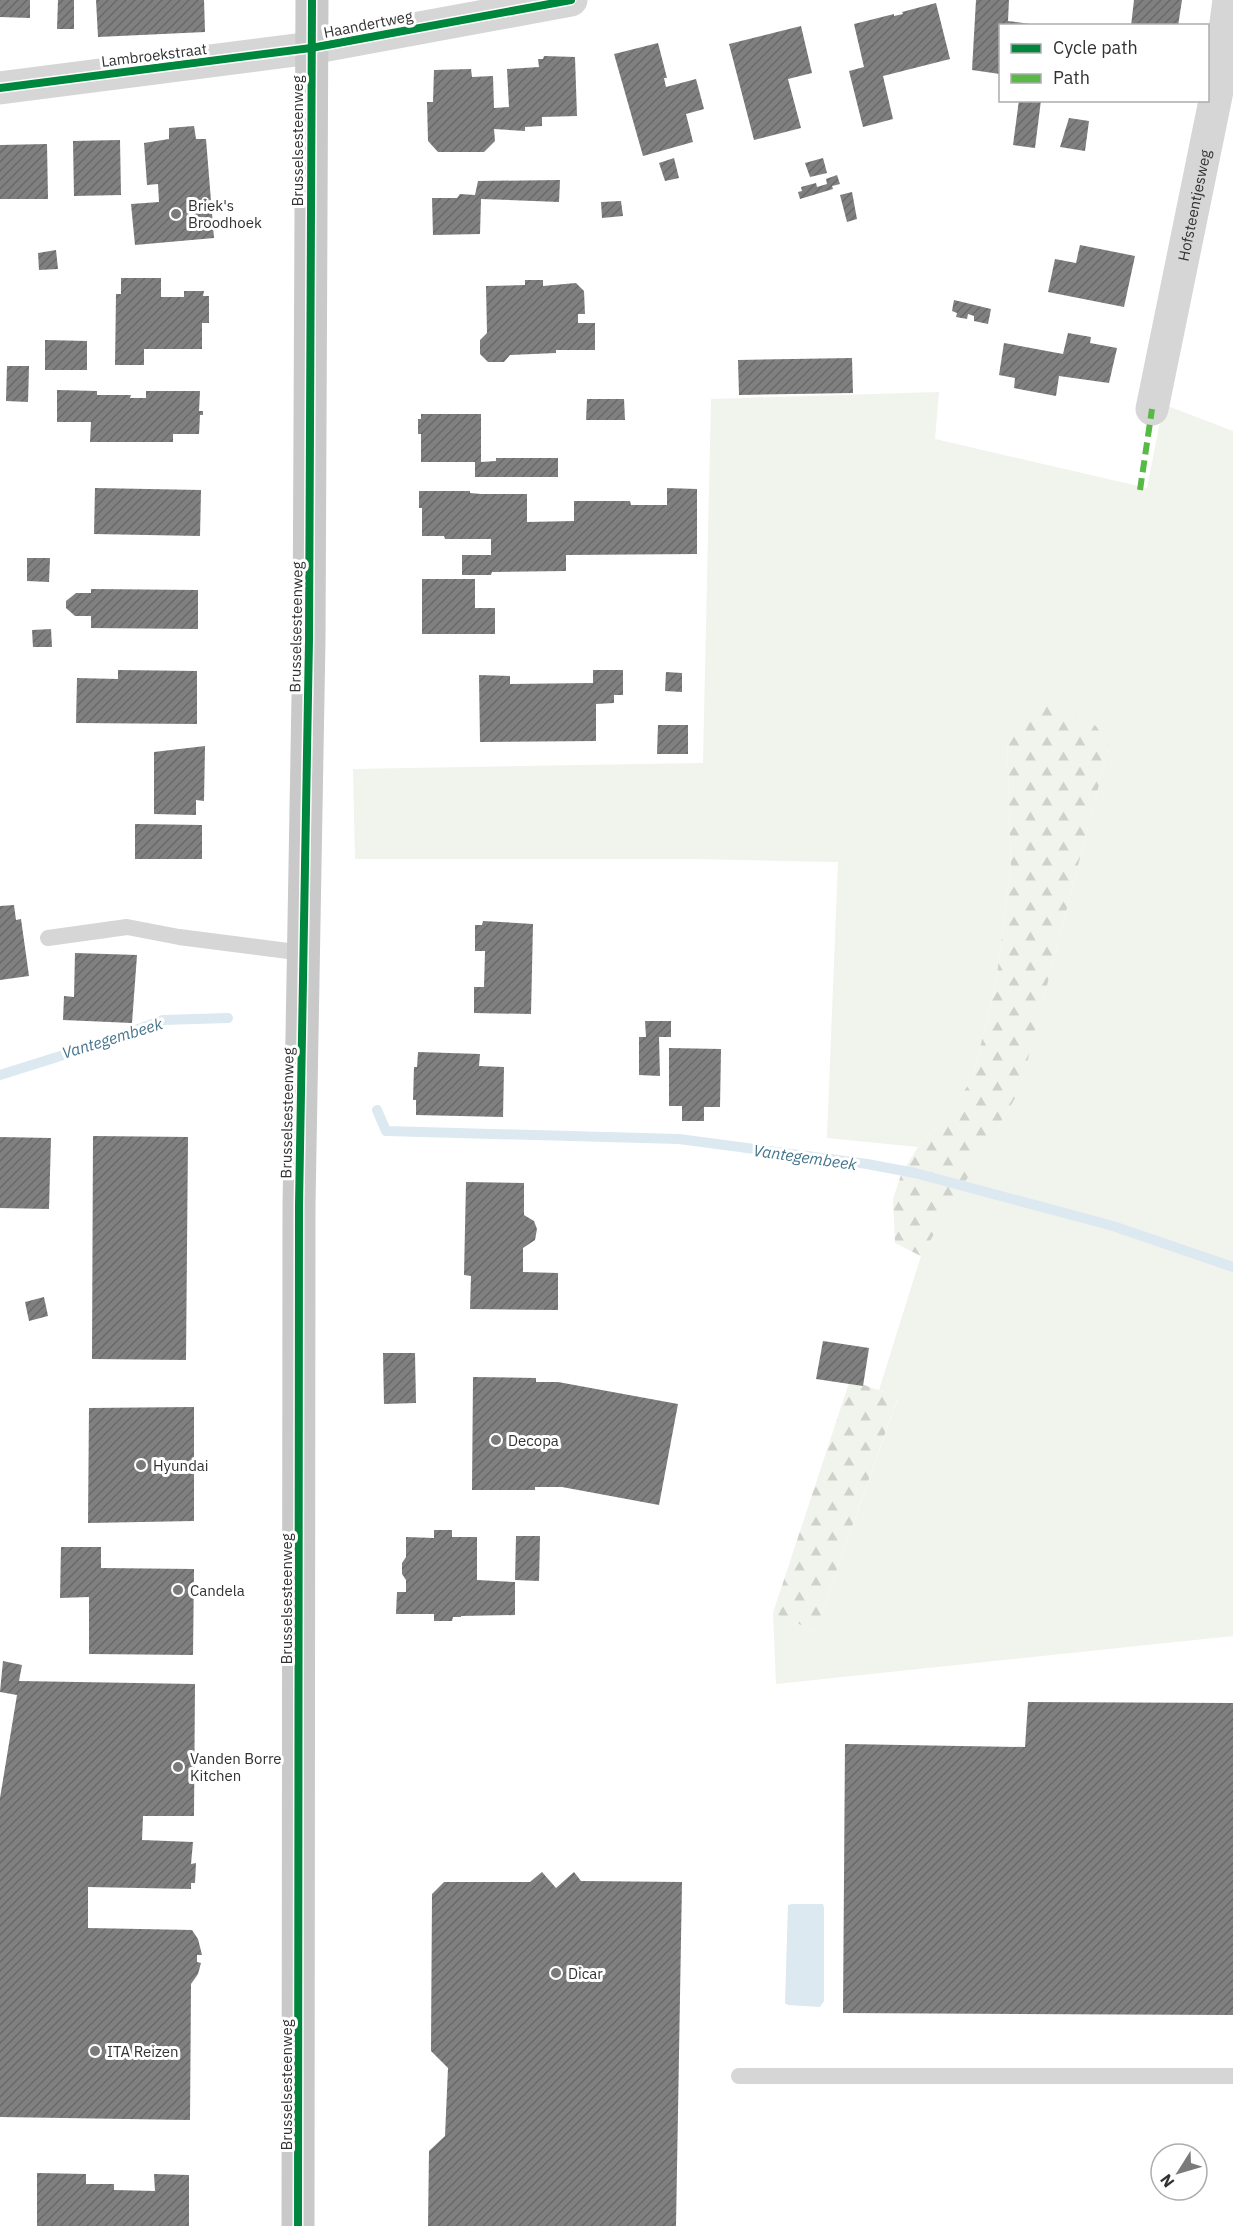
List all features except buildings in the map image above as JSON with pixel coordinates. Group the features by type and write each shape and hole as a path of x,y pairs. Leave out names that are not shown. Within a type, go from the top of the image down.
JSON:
{"main road":[{"name":"Brusselsesteenweg","path":"298,2226 299,1205 309,640 312,0"}],"street":[{"name":"Haandertweg","path":"311,48 571,0"},
{"name":"Hofsteentjesweg","path":"1152,409 1217,91 1228,0"},
{"name":"Lambroekstraat","path":"0,88 311,48"}],"lane":[{"path":"48,938 127,927 179,937 303,953"},
{"path":"739,2076 1233,2076"}],"green space":[{"path":"939,392 935,439 1147,488 1165,405 1233,431 1233,1636 776,1684 773,1613 815,1631 898,1398 879,1390 921,1256 1020,1090 1109,746 1096,726 1007,739 1011,866 996,983 972,1080 945,1117 918,1147 827,1138 838,862 696,859 355,859 353,769 703,763 711,399"},
{"path":"1030,706 1057,706 1096,726 1109,746 1020,1090 921,1256 895,1243 893,1199 901,1175 918,1147 945,1117 972,1080 996,983 1011,866 1007,739"},
{"path":"850,1380 898,1397 815,1631 773,1613"}],"shaded area":[{"path":"823,1904 824,2001 820,2007 785,2003 788,1905"}],"waterway":[{"name":"Vantegembeek","path":"0,1075 92,1046 163,1020 228,1018"},
{"name":"Vantegembeek","path":"377,1110 386,1131 679,1139 867,1164 915,1173 1113,1226 1233,1267"}],"marked path":[{"path":"1140,490 1152,409"}],"cycle path":[{"path":"298,2226 299,1205 309,640 312,0"},
{"path":"0,88 311,48 571,0"}],"place":[{"name":"Briek's Broodhoek","path":"176,214"},
{"name":"Decopa","path":"496,1440"},
{"name":"Hyundai","path":"141,1465"},
{"name":"Candela","path":"178,1590"},
{"name":"Vanden Borre Kitchen","path":"178,1767"},
{"name":"Dicar","path":"556,1973"},
{"name":"ITA Reizen","path":"95,2051"}]}
